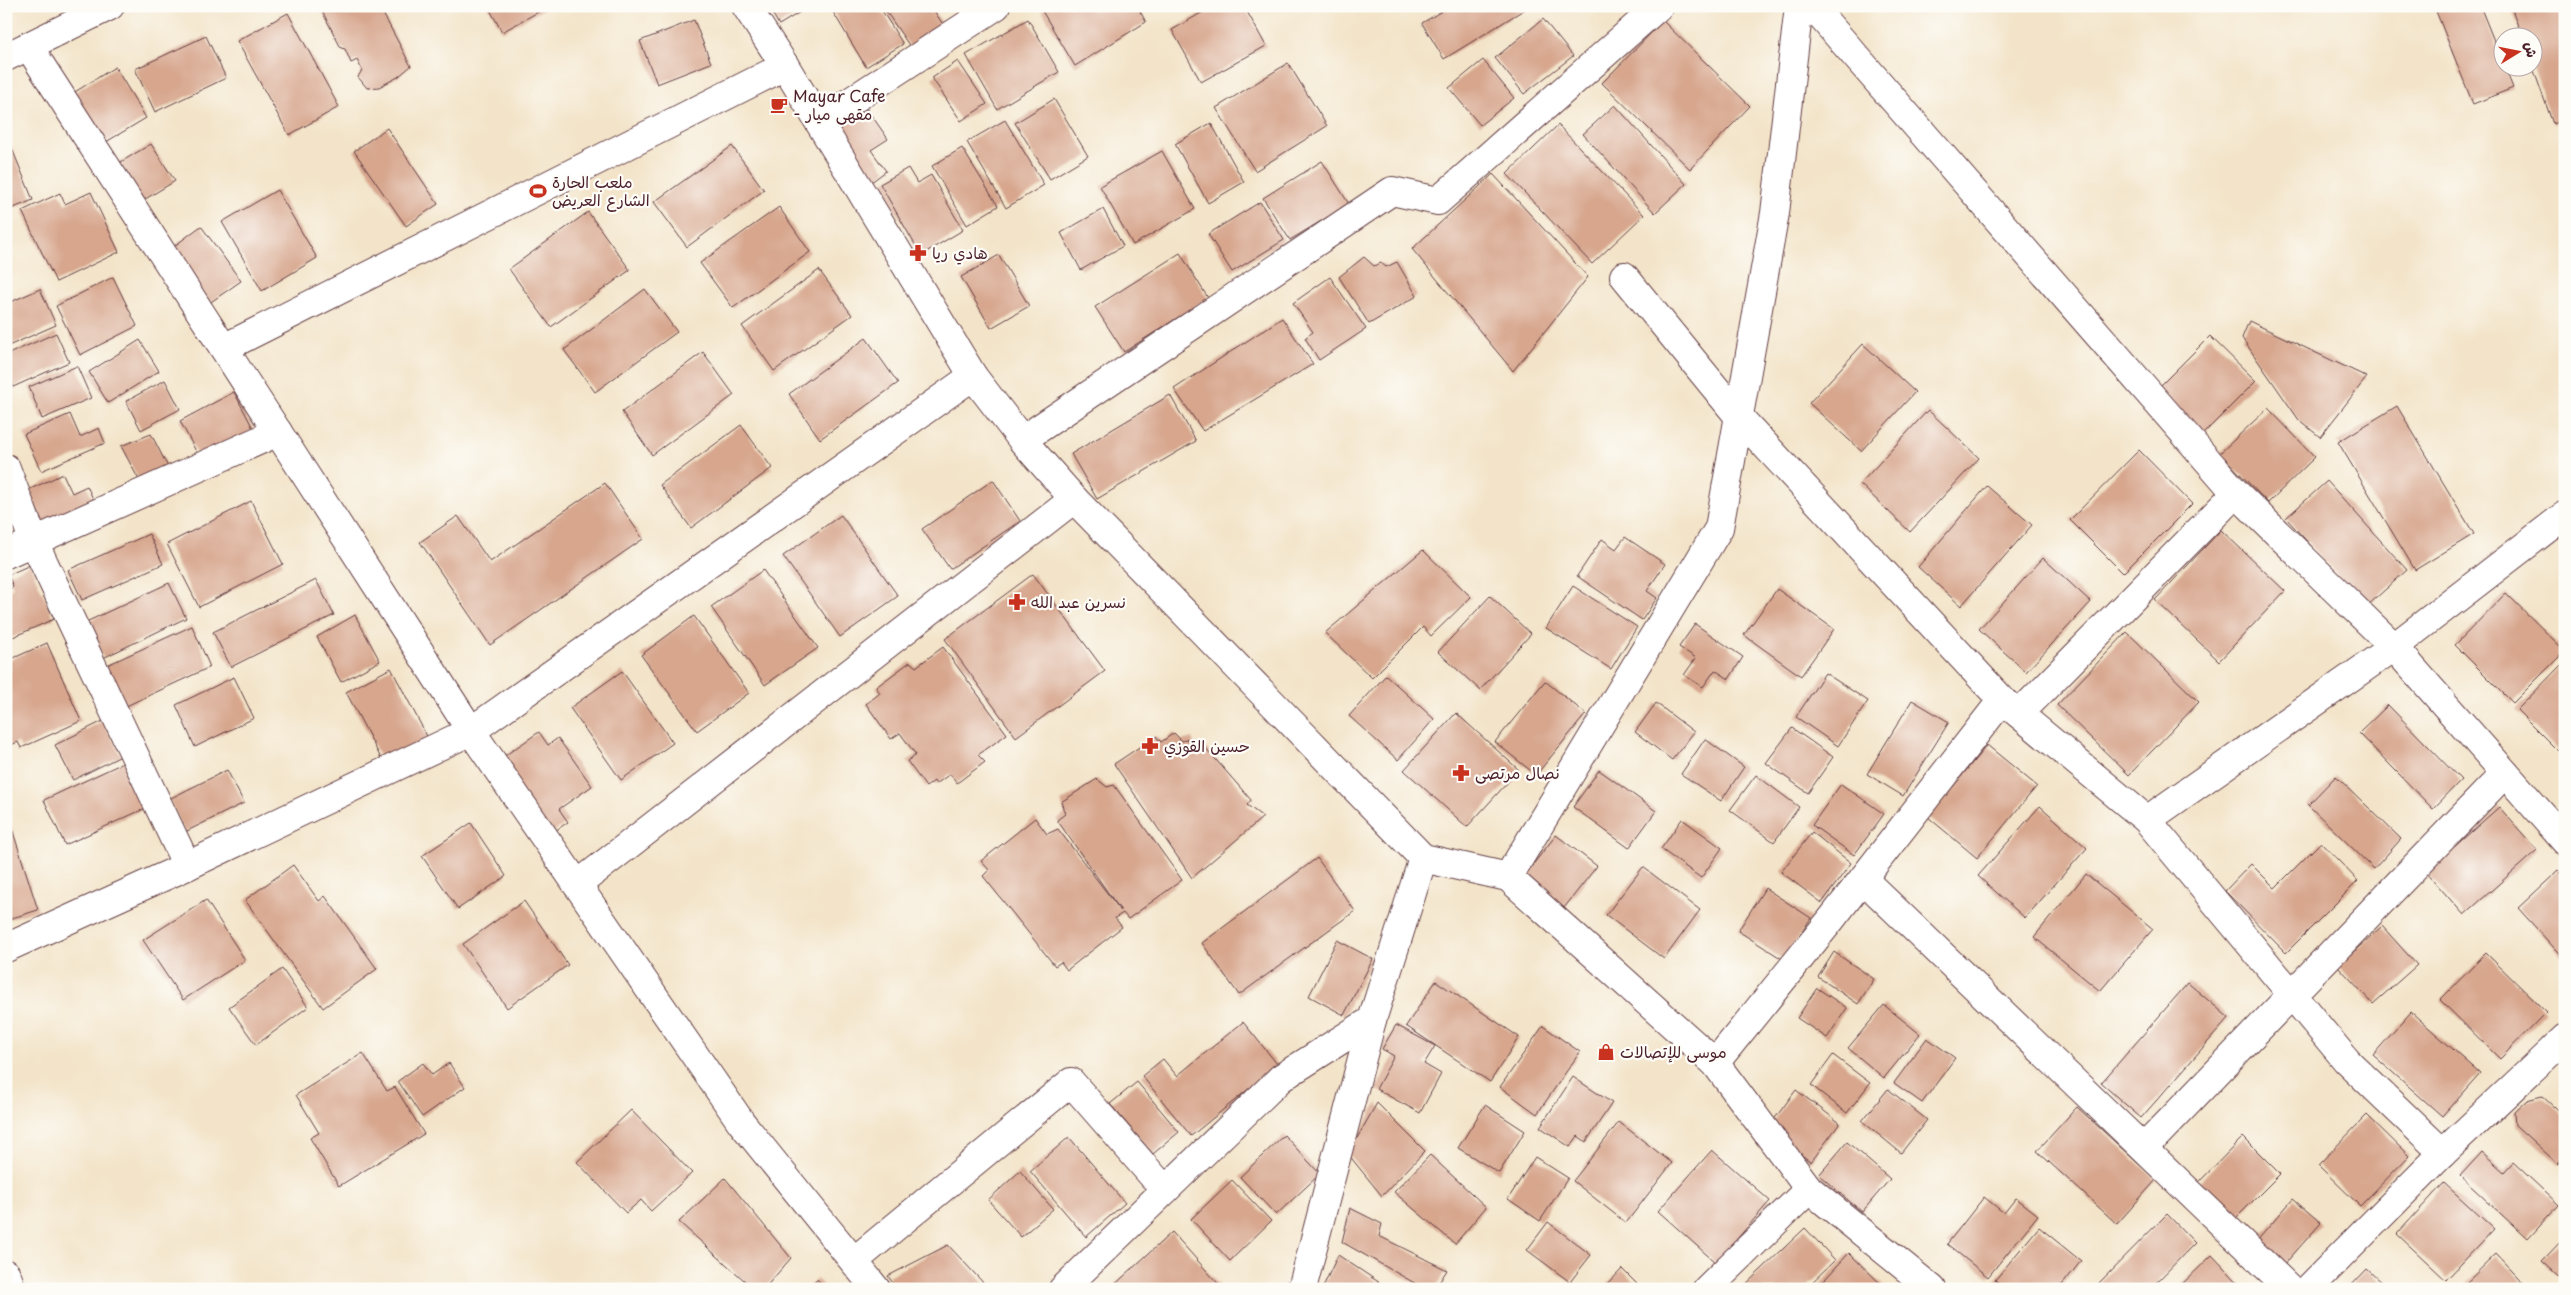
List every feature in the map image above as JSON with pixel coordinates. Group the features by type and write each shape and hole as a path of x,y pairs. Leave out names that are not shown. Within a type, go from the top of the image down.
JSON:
{"street":[{"path":"110,6 18,52 224,348 470,731 741,1122 876,1289"},
{"path":"746,6 785,66 973,376 1022,440 1074,499 1422,858 1508,877 1714,1063 1809,1188 1932,1289"},
{"path":"819,122 996,6"},
{"path":"1022,440 1392,191 1438,201 1659,6"},
{"path":"1508,877 1719,528 1775,213 1799,6"},
{"path":"1812,6 2236,493 2394,647 2565,841"},
{"path":"224,348 785,66"},
{"path":"1624,276 1739,417 2011,707 2147,820 2347,1061 2443,1153"},
{"path":"6,948 187,866 470,731 973,376"},
{"path":"6,554 278,432"},
{"path":"6,468 34,542 187,866"},
{"path":"1714,1063 1863,879 2011,707 2236,493"},
{"path":"577,885 1074,499"},
{"path":"2147,820 2394,647 2565,515"},
{"path":"2144,1148 2505,773"},
{"path":"1302,1289 1372,1020 1422,858"},
{"path":"1863,879 2290,1289"},
{"path":"1063,1289 1281,1078 1372,1020"},
{"path":"2308,1289 2443,1153 2565,1038"},
{"path":"854,1261 1070,1082 1165,1190"},
{"path":"1707,1289 1809,1188"},
{"path":"6,1274 12,1289"}],"building":[{"path":"324,6 379,6 411,66 398,77 379,87 367,88 358,77 362,70 357,60 351,63 345,49 341,48 322,11"},
{"path":"488,6 549,6 502,32"},
{"path":"768,6 810,6 779,25"},
{"path":"841,6 879,6 903,44 866,67 833,12"},
{"path":"891,6 931,6 944,26 911,48 885,10"},
{"path":"1049,6 1137,6 1146,22 1075,66 1042,11"},
{"path":"1213,6 1244,6 1266,46 1201,82 1172,30"},
{"path":"1450,6 1530,6 1444,59 1422,23"},
{"path":"2434,6 2480,6 2494,41 2494,78 2509,78 2513,88 2473,104"},
{"path":"2511,6 2551,6 2565,11 2565,118 2553,124 2537,78 2544,78 2544,28 2519,28"},
{"path":"288,13 339,107 289,135 237,41"},
{"path":"1028,19 1059,72 997,109 966,55"},
{"path":"1543,19 1573,56 1524,94 1495,58"},
{"path":"694,20 711,63 657,84 640,41"},
{"path":"1663,21 1750,106 1690,169 1602,83"},
{"path":"206,36 226,78 155,112 135,69"},
{"path":"1483,60 1514,98 1480,125 1449,88"},
{"path":"958,61 987,104 961,121 932,78"},
{"path":"1288,63 1327,126 1255,171 1216,108"},
{"path":"115,67 146,118 101,145 70,95"},
{"path":"1054,99 1088,156 1050,179 1015,123"},
{"path":"1615,105 1686,184 1655,213 1583,134"},
{"path":"867,109 888,139 871,150 886,171 870,183 835,132"},
{"path":"1005,120 1044,185 1006,208 967,142"},
{"path":"1211,123 1244,182 1208,203 1175,144"},
{"path":"1558,125 1644,215 1592,264 1507,174"},
{"path":"387,128 438,204 406,226 354,151"},
{"path":"6,134 33,200 6,211"},
{"path":"151,144 175,181 137,204 114,166"},
{"path":"732,146 764,190 687,247 654,202"},
{"path":"962,148 998,206 967,225 932,166"},
{"path":"1162,151 1195,209 1133,245 1100,186"},
{"path":"1322,161 1349,204 1290,240 1263,198"},
{"path":"908,168 917,183 931,175 963,230 921,255 880,184"},
{"path":"1493,174 1588,277 1513,371 1412,249"},
{"path":"277,190 317,258 262,291 222,222"},
{"path":"91,192 119,252 56,282 22,211 60,193 65,204"},
{"path":"1260,202 1284,240 1232,272 1208,234"},
{"path":"779,207 810,252 733,308 700,263"},
{"path":"1103,209 1123,246 1081,270 1061,233"},
{"path":"588,212 630,270 551,327 509,269"},
{"path":"201,226 241,281 208,304 169,250"},
{"path":"1180,253 1208,298 1124,352 1095,307"},
{"path":"999,255 1029,306 991,328 961,277"},
{"path":"1364,257 1374,266 1381,263 1386,267 1397,262 1417,296 1369,324 1339,277"},
{"path":"819,270 852,315 774,371 742,326"},
{"path":"113,277 137,326 80,355 56,306"},
{"path":"1330,277 1366,329 1319,360 1305,338 1313,332 1293,303"},
{"path":"40,289 56,325 6,347 6,304"},
{"path":"645,289 677,332 595,392 564,350"},
{"path":"1282,318 1313,364 1203,431 1174,389"},
{"path":"2249,321 2367,377 2320,437 2299,420 2242,338"},
{"path":"56,333 69,362 13,387 6,371 6,355"},
{"path":"2210,336 2256,381 2202,435 2157,389"},
{"path":"866,338 898,383 820,439 789,394"},
{"path":"140,340 159,371 108,403 89,372"},
{"path":"1863,344 1915,392 1861,451 1809,403"},
{"path":"703,352 734,395 652,455 622,412"},
{"path":"77,366 91,398 42,419 29,387"},
{"path":"165,380 180,409 141,430 126,401"},
{"path":"234,392 254,430 200,459 180,421"},
{"path":"1170,395 1196,441 1097,499 1071,454"},
{"path":"2397,406 2474,534 2415,570 2338,442"},
{"path":"2268,408 2315,457 2268,503 2220,453"},
{"path":"1928,410 1979,458 1910,532 1860,484"},
{"path":"70,414 80,437 99,428 105,443 41,471 24,434"},
{"path":"741,425 772,468 691,528 660,485"},
{"path":"151,434 168,467 139,480 121,446"},
{"path":"2139,450 2192,504 2123,573 2070,520"},
{"path":"63,474 72,493 87,486 95,503 45,527 28,490"},
{"path":"993,480 1020,521 950,569 922,529"},
{"path":"2327,481 2407,570 2366,607 2286,518"},
{"path":"605,483 643,539 490,645 420,542 458,516 490,562"},
{"path":"1987,486 2032,525 1961,606 1918,567"},
{"path":"251,501 283,564 199,607 167,544"},
{"path":"841,515 898,596 840,637 783,556"},
{"path":"6,517 16,543 6,547"},
{"path":"2221,530 2285,591 2219,661 2155,600"},
{"path":"149,534 163,564 82,600 68,570"},
{"path":"1625,537 1665,564 1647,591 1657,598 1642,620 1577,576 1602,539 1616,549"},
{"path":"1423,550 1471,597 1431,636 1423,627 1372,678 1325,633"},
{"path":"2043,558 2091,602 2026,672 1979,629"},
{"path":"30,565 54,619 6,640 6,591 13,587 8,575"},
{"path":"763,570 818,648 765,685 711,607"},
{"path":"1033,574 1105,671 1016,737 945,639"},
{"path":"316,580 334,615 231,667 213,632"},
{"path":"169,583 186,618 103,658 86,622"},
{"path":"1573,586 1637,627 1611,669 1546,628"},
{"path":"1777,589 1834,629 1801,676 1744,635"},
{"path":"2506,593 2565,651 2513,703 2455,645"},
{"path":"1490,596 1531,634 1480,690 1438,652"},
{"path":"355,615 380,661 341,682 317,637"},
{"path":"694,616 749,693 697,731 641,655"},
{"path":"1695,624 1743,657 1729,679 1715,670 1703,687 1684,675 1696,658 1679,647"},
{"path":"192,626 210,667 124,707 105,666"},
{"path":"2127,632 2199,702 2129,775 2057,705"},
{"path":"47,643 81,721 21,748 18,742 6,747 6,672 11,670 7,661"},
{"path":"943,647 1007,734 978,755 985,762 957,783 950,774 936,784 934,781 926,787 907,761 916,755 900,733 891,739 866,704 880,693 876,687 910,662 916,667"},
{"path":"2565,661 2565,758 2517,710"},
{"path":"391,668 429,740 384,764 346,692"},
{"path":"622,671 673,743 621,780 570,708"},
{"path":"1825,673 1868,701 1838,746 1796,717"},
{"path":"1386,675 1434,719 1398,760 1349,716"},
{"path":"234,677 254,718 195,747 176,705"},
{"path":"1545,681 1586,714 1536,775 1495,742"},
{"path":"1912,700 1949,722 1903,796 1867,774"},
{"path":"1656,703 1694,732 1672,760 1635,732"},
{"path":"2388,705 2461,780 2433,809 2359,733"},
{"path":"1456,713 1519,770 1467,827 1404,770"},
{"path":"103,721 121,756 73,780 55,745"},
{"path":"1792,728 1833,757 1808,793 1766,763"},
{"path":"539,732 548,745 558,738 592,786 559,809 568,822 549,835 497,761"},
{"path":"1174,733 1182,741 1192,738 1196,750 1204,746 1251,800 1247,805 1263,817 1192,878 1114,764 1156,736 1161,742"},
{"path":"1705,739 1744,767 1721,801 1681,774"},
{"path":"1987,745 2037,786 1977,858 1928,817"},
{"path":"125,762 146,808 65,845 44,800"},
{"path":"227,770 244,803 185,832 169,799"},
{"path":"1599,770 1656,811 1629,848 1573,807"},
{"path":"1756,775 1799,807 1774,842 1730,810"},
{"path":"2336,776 2401,839 2374,869 2308,805"},
{"path":"1097,779 1107,787 1114,785 1182,880 1128,919 1123,913 1115,918 1122,927 1067,970 1061,962 1055,966 983,876 989,870 981,861 1035,818 1047,834 1058,829 1121,911 1057,820 1065,814 1061,802"},
{"path":"1841,784 1884,814 1854,855 1812,825"},
{"path":"2040,806 2087,848 2025,918 1978,876"},
{"path":"2499,807 2537,850 2464,915 2426,872"},
{"path":"6,810 38,910 6,920"},
{"path":"1682,819 1722,848 1701,878 1661,849"},
{"path":"471,823 506,876 458,909 422,856"},
{"path":"1812,832 1851,863 1822,903 1781,872"},
{"path":"1556,835 1597,866 1564,908 1524,876"},
{"path":"2321,842 2358,881 2286,953 2225,891 2251,864 2275,888"},
{"path":"1317,858 1355,911 1239,995 1202,943"},
{"path":"293,865 319,901 325,896 377,969 323,1008 245,900"},
{"path":"1643,867 1700,910 1664,959 1606,915"},
{"path":"2559,870 2565,876 2565,960 2518,908"},
{"path":"2086,874 2153,929 2100,991 2034,937"},
{"path":"1765,888 1811,918 1784,960 1738,931"},
{"path":"206,900 245,960 183,1000 143,940"},
{"path":"524,901 568,965 507,1008 463,944"},
{"path":"2382,926 2417,965 2373,1004 2338,966"},
{"path":"1337,940 1373,959 1344,1015 1309,996"},
{"path":"1834,952 1874,979 1858,1004 1818,977"},
{"path":"2486,953 2546,1012 2500,1059 2440,1000"},
{"path":"282,969 308,1007 256,1045 229,1007"},
{"path":"1436,981 1519,1037 1490,1082 1406,1026"},
{"path":"2188,983 2229,1018 2141,1118 2101,1083"},
{"path":"1817,988 1847,1008 1827,1038 1797,1018"},
{"path":"1884,1005 1920,1034 1884,1078 1848,1048"},
{"path":"2411,1012 2480,1073 2442,1116 2373,1055"},
{"path":"1243,1022 1278,1065 1191,1136 1142,1076 1163,1059 1177,1076"},
{"path":"1396,1025 1435,1046 1424,1064 1441,1074 1420,1113 1376,1089 1394,1056 1382,1049"},
{"path":"1543,1026 1580,1052 1537,1114 1500,1087"},
{"path":"1927,1038 1955,1058 1922,1103 1894,1083"},
{"path":"363,1053 387,1091 395,1087 424,1134 339,1186 310,1138 319,1133 296,1095"},
{"path":"1833,1055 1870,1083 1847,1113 1811,1085"},
{"path":"423,1063 432,1075 449,1063 465,1087 422,1117 398,1081"},
{"path":"1573,1077 1612,1103 1586,1142 1578,1136 1570,1147 1540,1127"},
{"path":"1137,1082 1179,1132 1153,1154 1110,1104"},
{"path":"1888,1089 1927,1120 1901,1153 1862,1121"},
{"path":"1796,1090 1840,1123 1811,1162 1767,1129"},
{"path":"2542,1096 2565,1117 2565,1157 2558,1164 2515,1125 2514,1112 2527,1100"},
{"path":"1377,1103 1425,1151 1382,1196 1348,1154"},
{"path":"1485,1105 1525,1131 1499,1173 1458,1148"},
{"path":"2077,1107 2156,1180 2117,1224 2037,1151"},
{"path":"631,1110 692,1173 651,1211 641,1200 626,1213 577,1162"},
{"path":"2367,1115 2409,1156 2360,1206 2318,1165"},
{"path":"1619,1122 1672,1163 1626,1223 1573,1181"},
{"path":"1284,1135 1320,1174 1276,1215 1240,1177"},
{"path":"1069,1137 1125,1203 1086,1237 1030,1171"},
{"path":"2243,1137 2280,1174 2234,1220 2197,1184"},
{"path":"1847,1142 1890,1179 1862,1212 1819,1175"},
{"path":"1712,1150 1770,1201 1716,1263 1658,1211"},
{"path":"2482,1152 2504,1172 2513,1162 2559,1205 2528,1239 2460,1176"},
{"path":"1430,1155 1486,1207 1455,1244 1394,1192"},
{"path":"1535,1157 1568,1178 1540,1221 1508,1199"},
{"path":"1020,1171 1053,1209 1021,1237 988,1200"},
{"path":"725,1178 791,1258 764,1289 754,1289 679,1222"},
{"path":"1232,1180 1271,1221 1230,1261 1191,1219"},
{"path":"2444,1183 2494,1229 2446,1280 2397,1234"},
{"path":"1984,1197 2004,1213 2016,1198 2038,1215 1988,1277 1947,1244"},
{"path":"2293,1199 2321,1223 2282,1267 2255,1243"},
{"path":"1350,1208 1382,1224 1379,1236 1447,1270 1435,1289 1425,1289 1342,1242"},
{"path":"2167,1214 2195,1243 2150,1289 2093,1289"},
{"path":"1548,1222 1591,1255 1570,1282 1527,1250"},
{"path":"2039,1227 2081,1261 2059,1289 2006,1289 1995,1280"},
{"path":"1805,1228 1835,1260 1805,1289 1741,1289"},
{"path":"1172,1232 1223,1289 1110,1289"},
{"path":"2565,1237 2565,1282 2542,1261"},
{"path":"948,1245 989,1289 897,1289 888,1276"},
{"path":"1849,1253 1886,1289 1816,1289"},
{"path":"2496,1254 2529,1289 2460,1289"},
{"path":"1338,1255 1389,1289 1322,1289"},
{"path":"2212,1255 2244,1289 2177,1289"},
{"path":"1622,1269 1642,1289 1603,1289"},
{"path":"2367,1269 2388,1289 2348,1289"},
{"path":"817,1279 826,1289 806,1289"}],"place":[{"name":"Mayar Cafe - مقهى ميار","path":"779,105"},
{"name":"ملعب الحارة الشارع العريض","path":"538,191"},
{"name":"هادي ريا","path":"918,253"},
{"name":"نسرين عبد الله","path":"1017,602"},
{"name":"حسين القوزي","path":"1150,746"},
{"name":"نصال مرتصى","path":"1461,773"},
{"name":"موسى للإتصالات","path":"1606,1052"}]}
